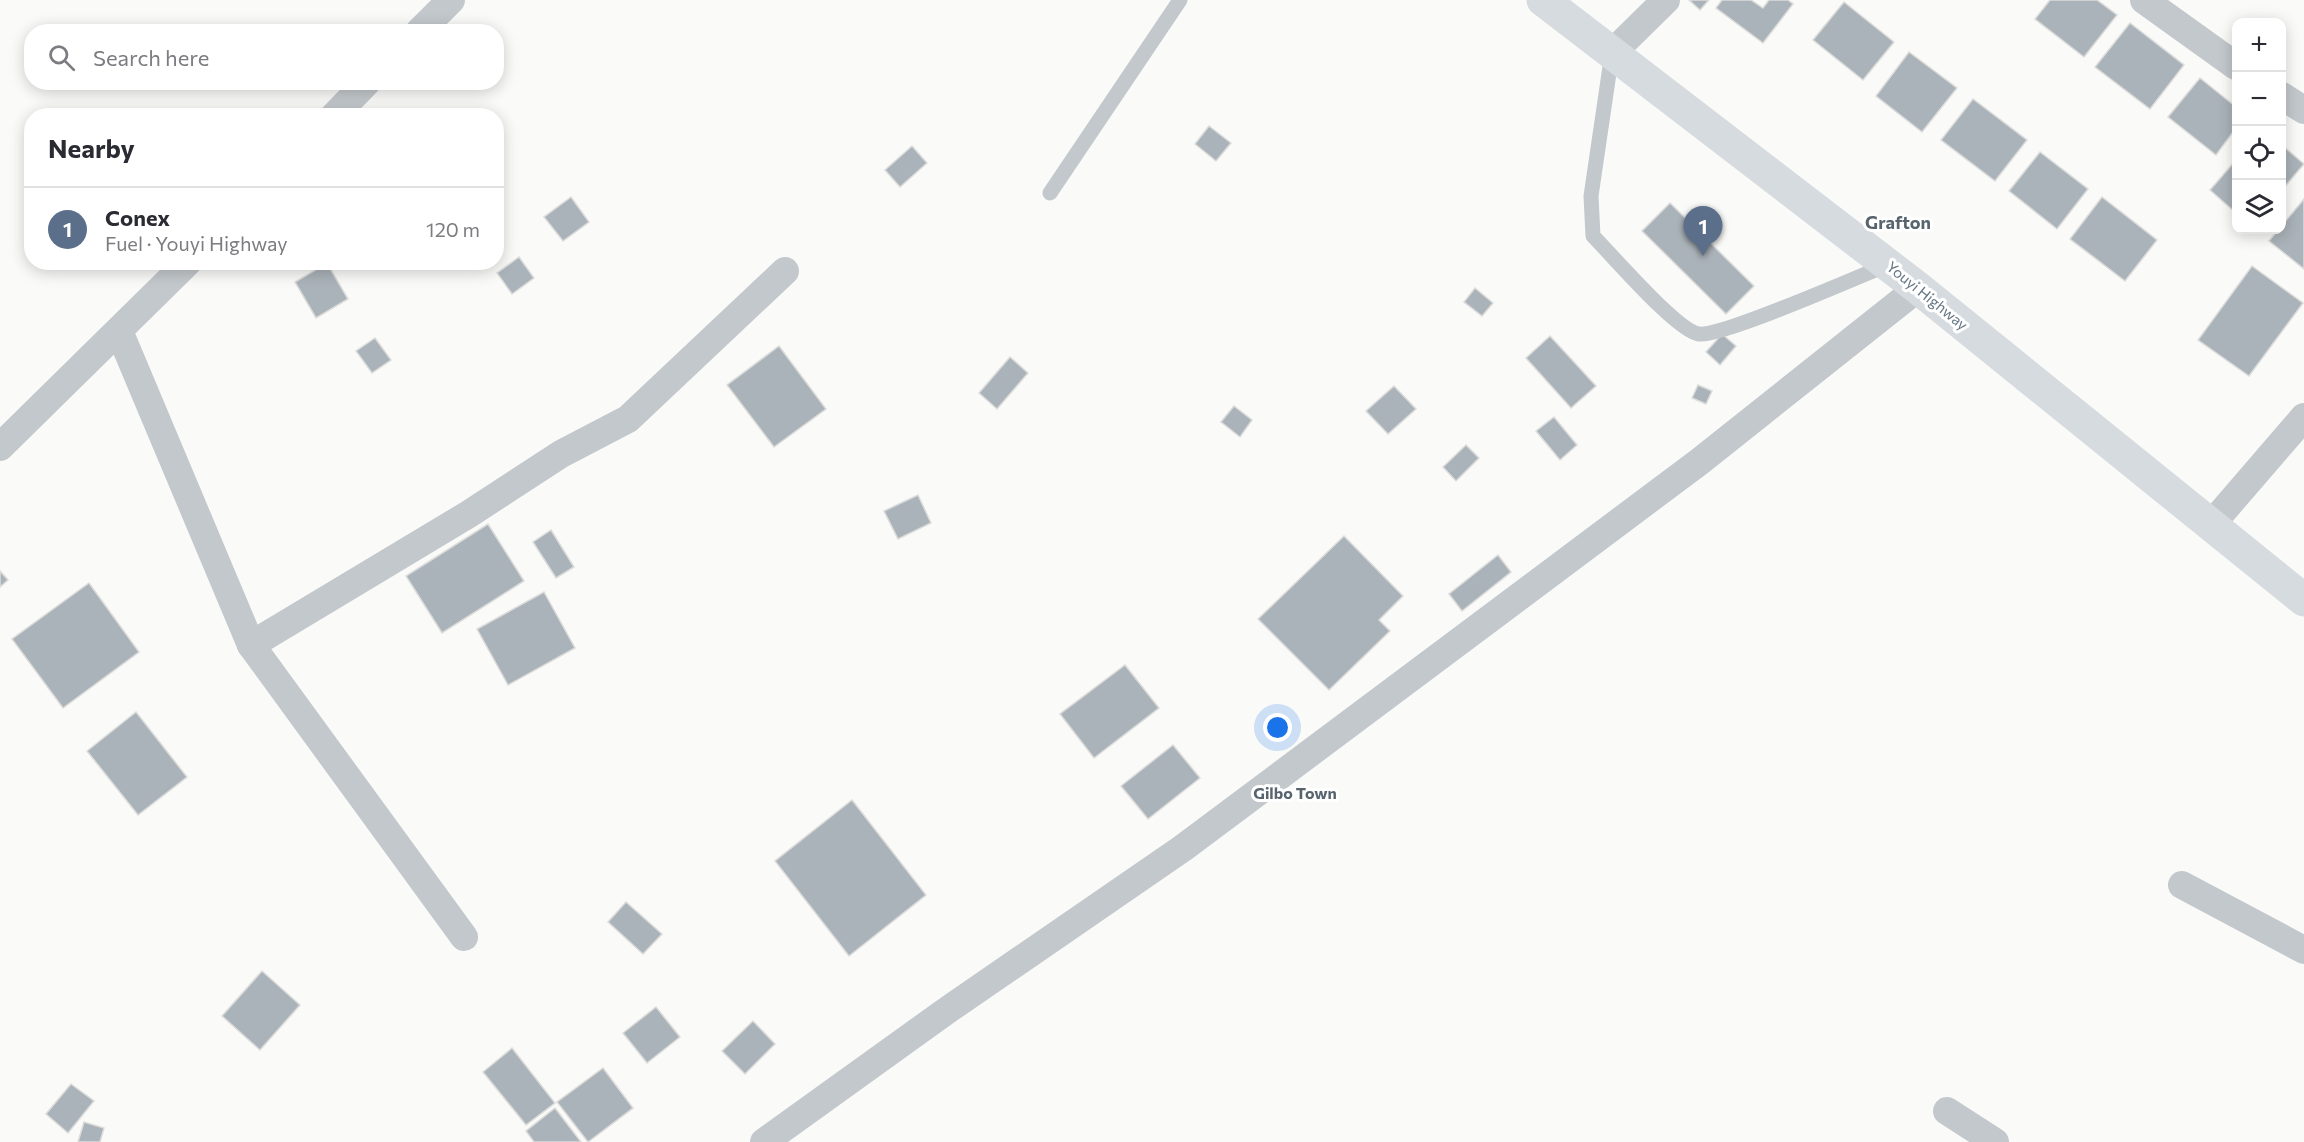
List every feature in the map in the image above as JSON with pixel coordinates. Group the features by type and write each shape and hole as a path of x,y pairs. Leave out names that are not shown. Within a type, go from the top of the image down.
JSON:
{"main road":[{"name":"Youyi Highway","path":"1543,0 1918,288 2304,600"}],"street":[{"path":"427,24 451,0"},
{"path":"1612,53 1666,0"},
{"path":"2144,0 2232,63"},
{"path":"342,108 359,90"},
{"path":"2286,99 2304,110"},
{"path":"0,447 180,270"},
{"path":"251,645 469,514 561,454 628,419 785,271"},
{"path":"764,1142 949,1009 1183,848 1699,462 1918,288"},
{"path":"119,331 251,645 464,937"},
{"path":"2210,526 2304,417"},
{"path":"2182,885 2304,950"},
{"path":"1947,1111 1995,1142"}],"lane":[{"path":"1050,193 1180,0"},
{"path":"1612,53 1591,196 1593,236 1680,325 1700,334 1729,327 1888,265"}],"building":[{"path":"1689,0 1709,0 1700,10"},
{"path":"1722,0 1751,0 1763,8 1769,0 1788,0 1793,4 1763,43 1716,8"},
{"path":"2050,0 2097,0 2117,15 2084,57 2035,19"},
{"path":"1844,2 1894,42 1863,80 1813,40"},
{"path":"2130,23 2184,65 2150,109 2095,67"},
{"path":"1909,52 1957,88 1922,132 1876,96"},
{"path":"2200,78 2232,104 2232,133 2216,155 2168,117"},
{"path":"1973,99 2027,140 1995,181 1941,140"},
{"path":"1209,126 1231,143 1216,161 1195,144"},
{"path":"912,146 927,163 900,187 885,170"},
{"path":"2286,148 2304,164 2286,185"},
{"path":"2040,152 2088,189 2057,229 2009,191"},
{"path":"2232,165 2232,209 2210,190"},
{"path":"571,197 589,222 563,241 544,217"},
{"path":"2102,197 2157,240 2125,281 2070,239"},
{"path":"2304,199 2304,269 2269,241 2275,234 2286,234 2286,221"},
{"path":"1670,203 1754,286 1726,314 1642,231"},
{"path":"519,257 534,278 512,294 497,273"},
{"path":"2252,266 2303,303 2249,376 2198,340"},
{"path":"315,270 331,270 348,299 316,318 295,282"},
{"path":"1475,288 1493,303 1482,316 1464,302"},
{"path":"1722,334 1736,346 1720,365 1706,352"},
{"path":"1550,336 1596,386 1571,408 1526,358"},
{"path":"375,338 391,360 372,373 356,351"},
{"path":"779,346 826,409 774,447 727,385"},
{"path":"1010,357 1028,373 997,409 979,393"},
{"path":"1698,385 1712,391 1706,404 1692,398"},
{"path":"1394,386 1416,409 1388,434 1366,411"},
{"path":"1234,406 1252,420 1240,437 1221,422"},
{"path":"1554,417 1577,445 1560,460 1536,431"},
{"path":"1466,445 1479,458 1456,481 1443,467"},
{"path":"918,495 931,523 898,539 884,511"},
{"path":"488,524 524,581 442,633 406,576"},
{"path":"551,530 574,567 556,578 533,542"},
{"path":"1344,536 1403,596 1379,620 1390,631 1329,690 1258,619"},
{"path":"1498,555 1511,572 1462,611 1449,594"},
{"path":"0,571 8,580 0,587"},
{"path":"89,583 139,652 63,708 12,639"},
{"path":"544,592 575,648 508,685 477,629"},
{"path":"1125,665 1159,708 1094,758 1060,714"},
{"path":"136,712 187,777 138,815 87,751"},
{"path":"1173,745 1200,778 1148,819 1121,786"},
{"path":"852,800 926,895 849,956 775,861"},
{"path":"626,902 662,934 643,954 608,922"},
{"path":"262,971 300,1005 260,1050 222,1016"},
{"path":"656,1007 680,1037 647,1063 623,1033"},
{"path":"753,1021 775,1044 745,1074 722,1051"},
{"path":"512,1048 555,1103 526,1125 483,1072"},
{"path":"603,1068 633,1108 588,1142 557,1102"},
{"path":"71,1084 94,1101 68,1133 46,1114"},
{"path":"555,1108 581,1142 534,1142 526,1131"},
{"path":"84,1122 104,1128 100,1142 78,1142"}],"place":[{"name":"Conex","path":"1703,256"}],"district":[{"name":"Grafton","path":"1898,223"},
{"name":"Gilbo Town","path":"1295,793"}]}
